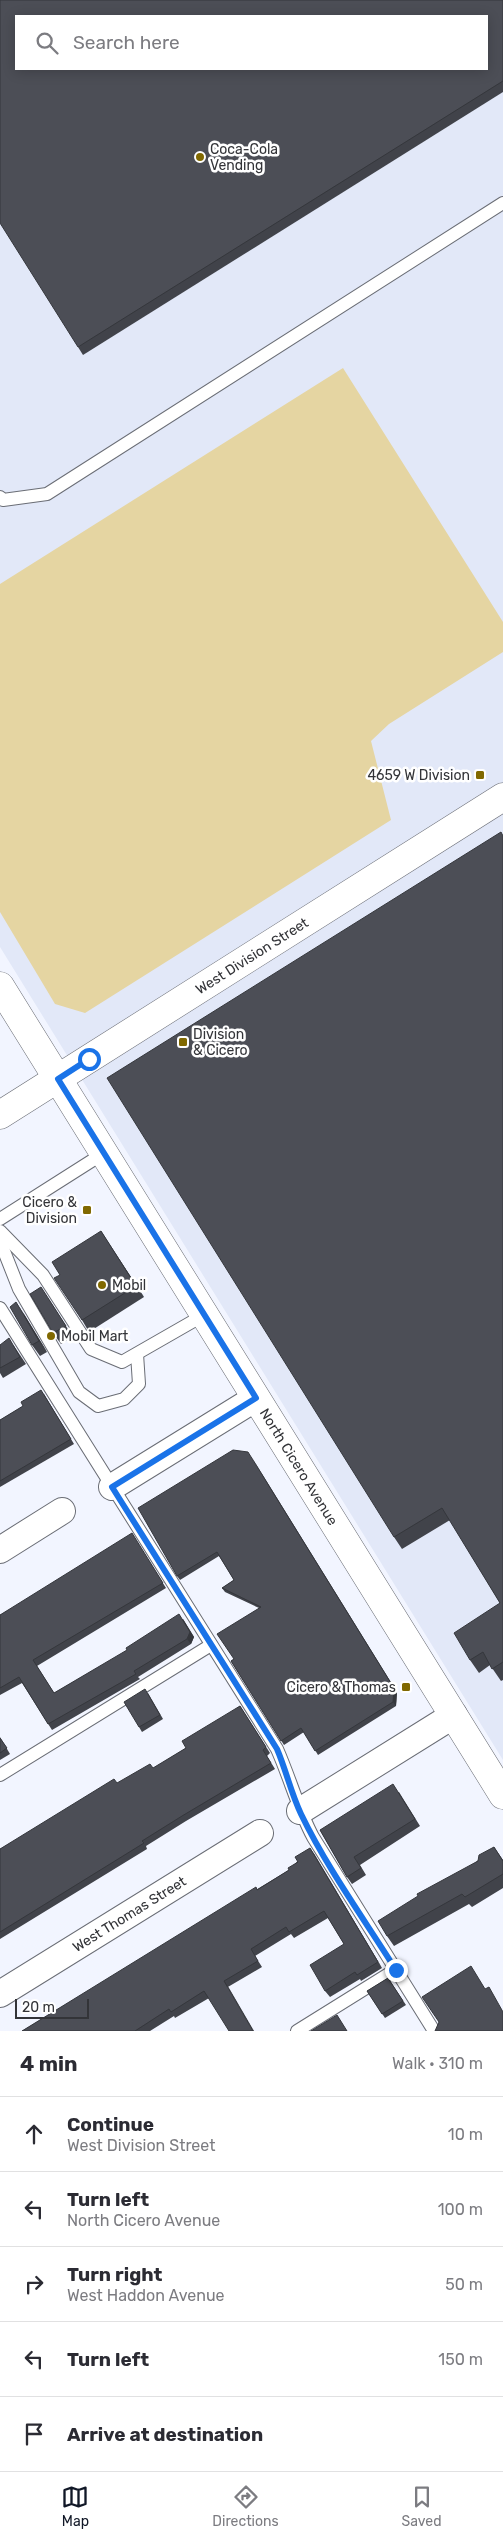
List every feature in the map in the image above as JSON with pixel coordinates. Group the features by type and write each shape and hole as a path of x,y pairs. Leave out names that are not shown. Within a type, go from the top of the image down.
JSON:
{"main road":[{"name":"West Division Street","path":"0,1114 503,798"},
{"name":"North Cicero Avenue","path":"0,986 503,1795"}],"street":[{"path":"112,1487 256,1398"},
{"path":"0,1550 62,1511"},
{"path":"300,1811 454,1715"},
{"name":"West Thomas Street","path":"0,1994 260,1833"}],"lane":[{"path":"0,497 3,500 47,494 503,203"},
{"path":"0,1219 104,1153"},
{"path":"0,1231 43,1275 91,1349 122,1362 204,1315"},
{"path":"0,1241 20,1289 79,1392 98,1406 124,1400 139,1384 138,1354"},
{"path":"0,1308 277,1749 289,1775 300,1811 314,1840 434,2031"},
{"path":"0,1333 11,1326"},
{"path":"0,1776 211,1645"},
{"path":"297,2031 396,1970"}],"shaded area":[{"path":"0,0 503,0 503,1760 0,947"},
{"path":"343,368 503,622 503,652 389,724 371,741 391,820 85,1013 55,1004 0,912 0,584"}],"building":[{"name":"Coca-Cola Vending","path":"0,0 503,0 503,81 78,347 0,223"},
{"path":"501,832 503,836 503,1662 492,1669 483,1652 470,1660 454,1633 500,1603 442,1508 394,1537 107,1078"},
{"name":"Mobil","path":"101,1231 136,1286 82,1320 54,1278 60,1275 52,1262"},
{"path":"41,1287 66,1326 53,1333 30,1294"},
{"path":"16,1302 39,1341 32,1345 10,1307"},
{"path":"9,1338 20,1357 0,1368 0,1345"},
{"path":"41,1390 71,1439 0,1481 0,1420 23,1406 21,1402"},
{"path":"233,1450 248,1452 394,1688 393,1702 315,1751 301,1728 281,1741 231,1661 234,1659 217,1634 261,1607 222,1588 234,1580 217,1552 177,1576 138,1508"},
{"path":"132,1533 163,1583 33,1660 54,1693 127,1650 126,1648 179,1614 190,1632 187,1639 134,1671 136,1674 48,1724 19,1677 0,1688 0,1615"},
{"path":"145,1689 160,1715 139,1727 124,1702"},
{"path":"240,1706 266,1747 263,1750 271,1763 182,1816 142,1841 144,1843 0,1932 0,1849 114,1779 117,1783 150,1764 153,1768 186,1748 182,1741"},
{"path":"0,1738 7,1748 0,1753"},
{"path":"393,1784 415,1819 354,1857 361,1868 347,1877 320,1830"},
{"path":"494,1847 503,1861 503,1874 465,1897 462,1894 387,1936 378,1921 418,1896 417,1894 478,1861 479,1855"},
{"path":"310,1848 378,1962 357,1975 355,1972 325,1991 310,1965 344,1944 324,1911 289,1932 286,1927 251,1949 258,1961 224,1981 253,2031 229,2031 204,1991 171,2012 169,2009 135,2031 22,2031 256,1887 257,1890 289,1870 288,1868 298,1862 295,1857"},
{"path":"471,1966 485,1989 489,1987 503,2012 503,2031 435,2031 439,2022 422,1997"},
{"path":"388,1978 403,2001 382,2014 367,1991"},
{"path":"337,2015 347,2031 311,2031"}],"place":[{"name":"Coca-Cola Vending","path":"200,157"},
{"name":"4659 W Division","path":"480,775"},
{"name":"Division & Cicero","path":"183,1042"},
{"name":"Cicero & Division","path":"87,1210"},
{"name":"Mobil","path":"102,1285"},
{"name":"Mobil Mart","path":"51,1336"},
{"name":"Cicero & Thomas","path":"406,1687"}],"route":[{"path":"89,1059 58,1079 256,1398 112,1487 277,1749 289,1775 300,1811 313,1837 396,1970"}]}
